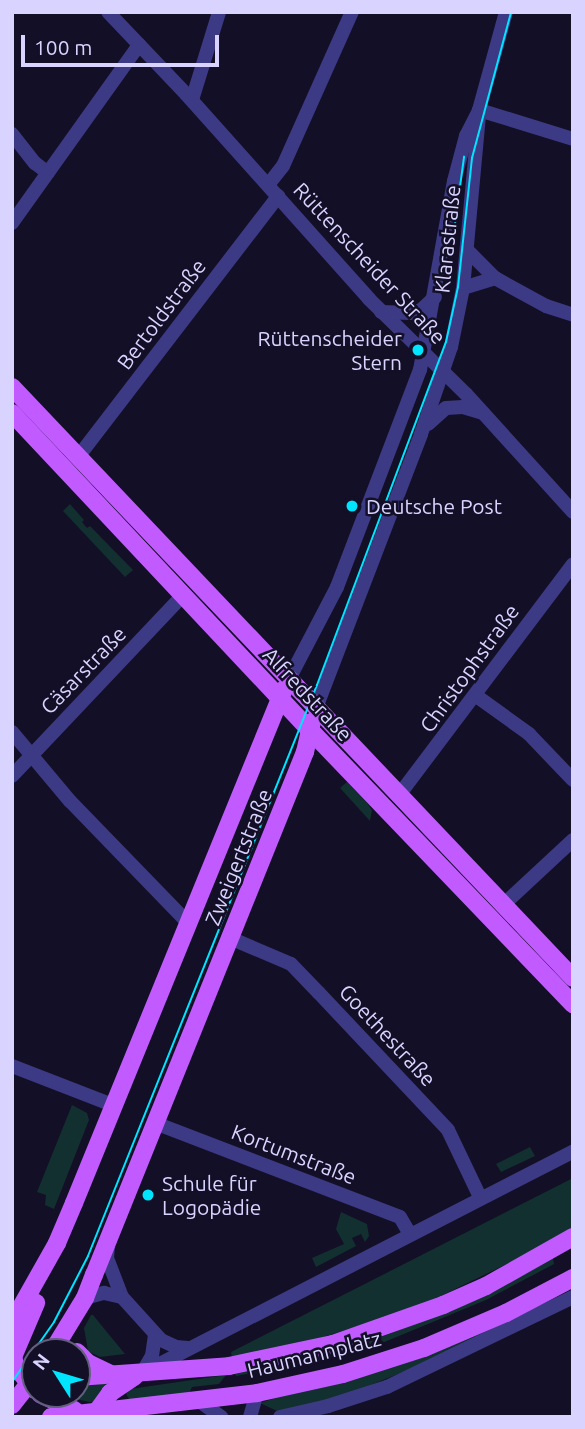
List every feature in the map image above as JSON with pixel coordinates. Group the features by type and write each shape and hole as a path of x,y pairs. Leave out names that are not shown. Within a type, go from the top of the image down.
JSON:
{"main road":[{"name":"Alfredstraße","path":"12,387 573,978"},
{"name":"Alfredstraße","path":"12,413 310,730 573,1004"},
{"name":"Zweigertstraße","path":"12,1323 57,1243 289,679"},
{"name":"Zweigertstraße","path":"61,1338 85,1298 109,1240 305,752 316,708"},
{"name":"Haumannplatz","path":"91,1376 236,1365 311,1349 377,1330 486,1286 573,1237"},
{"name":"Haumannplatz","path":"51,1417 257,1393 342,1374 424,1348 506,1313 573,1278"},
{"path":"21,1338 36,1303 37,1282"},
{"path":"71,1323 74,1338"},
{"path":"21,1338 13,1357 21,1373"},
{"path":"91,1364 114,1375"},
{"path":"89,1413 117,1386 139,1374"}],"street":[{"name":"Rüttenscheider Straße","path":"108,12 192,100 381,312 443,370 573,512"},
{"path":"192,100 219,12"},
{"name":"Bertoldstraße","path":"78,457 273,191 352,12"},
{"name":"Klarastraße","path":"443,370 463,288 479,110 506,12"},
{"path":"12,223 139,45"},
{"path":"479,110 573,139"},
{"name":"Klarastraße","path":"425,354 454,181 466,136 479,110"},
{"path":"12,134 35,163 48,173"},
{"path":"468,251 495,278 570,314"},
{"path":"463,288 495,278"},
{"path":"381,312 411,313 421,310 435,297"},
{"name":"Zweigertstraße","path":"289,679 337,587 425,354"},
{"name":"Zweigertstraße","path":"316,708 443,370"},
{"path":"421,434 439,411 446,408 463,407 483,413"},
{"name":"Christophstraße","path":"399,795 573,565"},
{"name":"Cäsarstraße","path":"12,776 184,594"},
{"path":"475,695 529,734 573,780"},
{"path":"12,732 30,756 189,923"},
{"path":"503,905 573,839"},
{"name":"Goethestraße","path":"230,938 291,964 320,993 448,1129 481,1197"},
{"path":"12,1066 115,1106"},
{"name":"Kortumstraße","path":"155,1123 400,1217 410,1234"},
{"name":"Haumannplatz","path":"139,1374 573,1152"},
{"path":"109,1240 107,1258 122,1297 155,1335 171,1346 189,1348"},
{"path":"85,1298 104,1293 122,1297"},
{"path":"280,1417 328,1406 387,1387 573,1297"},
{"path":"139,1374 152,1356 155,1335"},
{"path":"250,1417 257,1393"},
{"path":"198,1400 221,1417"},
{"path":"117,1417 134,1406"}],"green space":[{"path":"70,504 84,520 82,522 87,528 90,526 133,570 125,577 63,511"},
{"path":"347,782 372,810 370,821 340,788"},
{"path":"72,1105 87,1113 89,1120 54,1209 45,1205 46,1195 37,1192"},
{"path":"530,1147 535,1156 501,1172 496,1164"},
{"path":"573,1178 573,1228 548,1244 416,1308 288,1348 232,1358 231,1352"},
{"path":"341,1212 367,1224 369,1236 365,1242 361,1234 352,1238 356,1246 316,1267 312,1258 344,1244 336,1229"},
{"path":"553,1258 554,1264 486,1300 382,1343 381,1337 431,1318"},
{"path":"573,1290 573,1293 435,1359 346,1395 279,1412 260,1403 489,1329"},
{"path":"93,1315 125,1354 100,1357 91,1352 91,1338 86,1338 84,1328"},
{"path":"378,1338 378,1344 322,1360 236,1376 235,1374 308,1358"},
{"path":"226,1375 219,1384 192,1387 189,1394 136,1400 129,1399 126,1394 130,1389"},
{"path":"111,1383 94,1403 91,1402 91,1384"}],"tram line":[{"path":"12,1382 54,1322 88,1256 317,685 446,342 458,287 472,158 511,12"},
{"path":"455,223 464,157"}],"place":[{"name":"Rüttenscheider Stern","path":"418,350"},
{"name":"Deutsche Post","path":"352,506"},
{"name":"Schule für Logopädie","path":"148,1195"}]}
